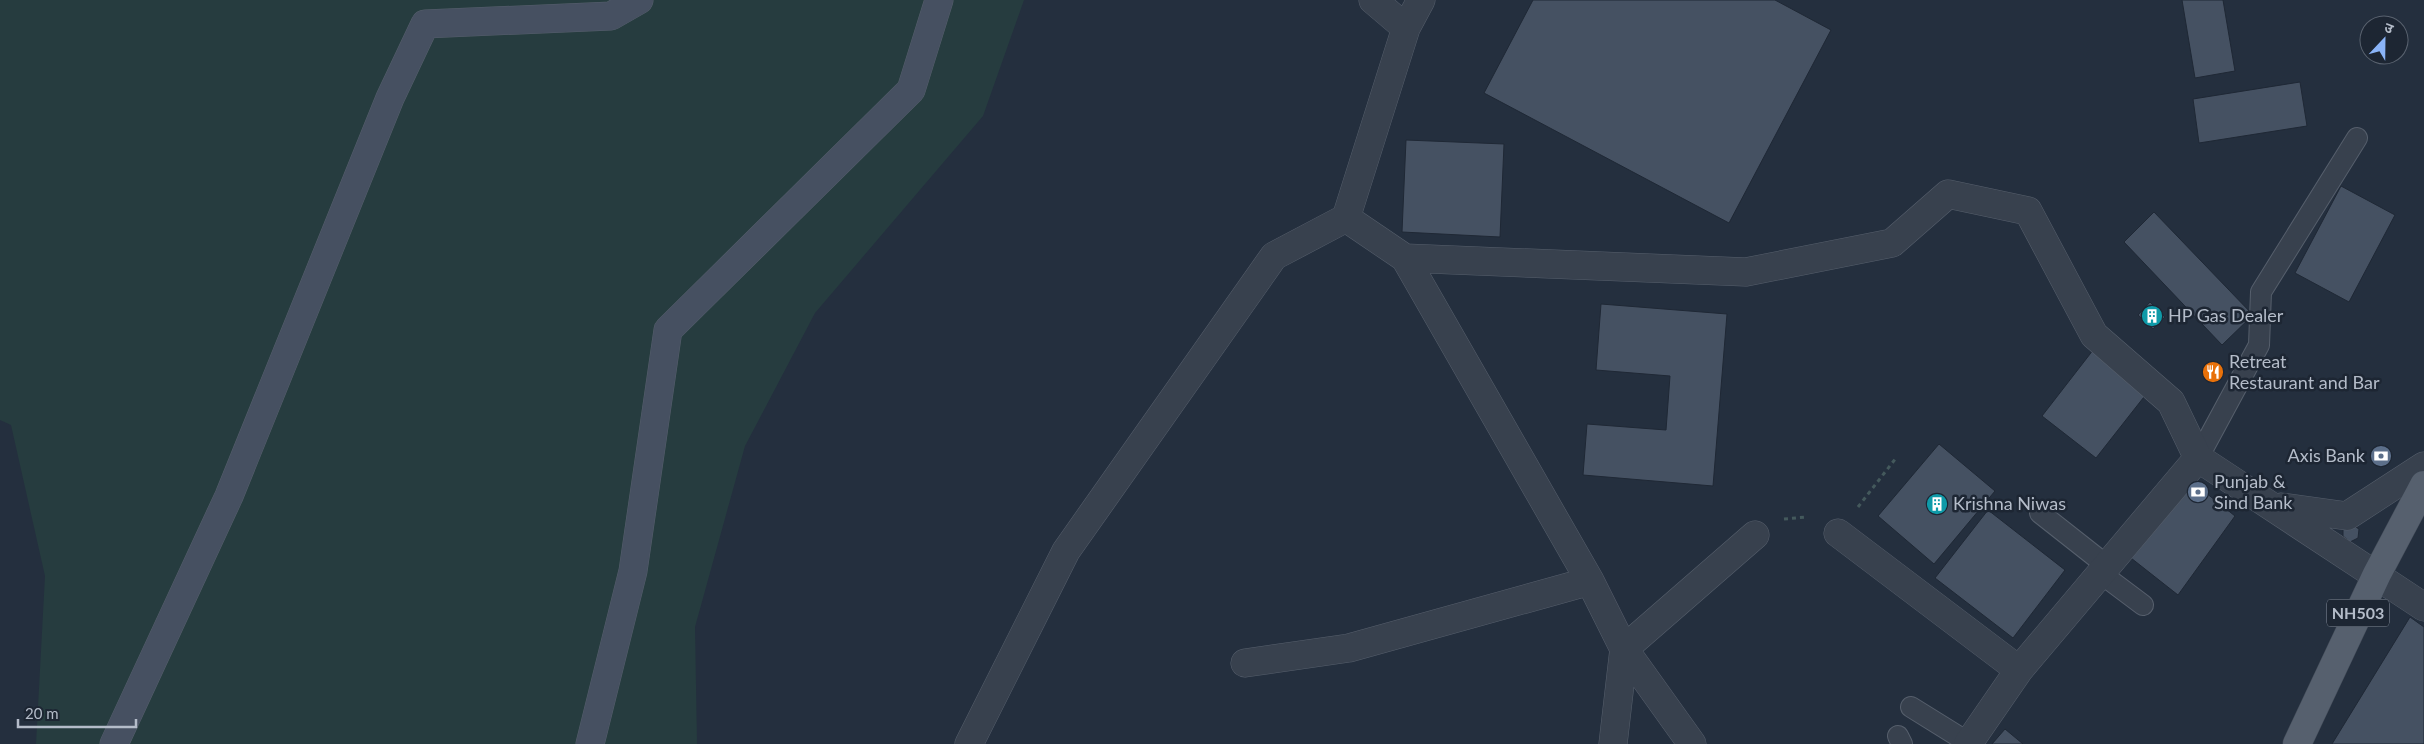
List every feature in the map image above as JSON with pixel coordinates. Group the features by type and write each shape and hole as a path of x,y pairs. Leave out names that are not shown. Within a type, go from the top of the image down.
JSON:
{"main road":[{"name":"NH503","path":"2297,744 2377,574 2424,484"}],"street":[{"path":"114,744 229,496 390,98 425,24 611,16 639,0"},
{"path":"590,744 633,571 668,330 911,90 939,0"},
{"path":"1373,0 1406,28"},
{"path":"969,744 1066,551 1274,256 1346,218 1406,28 1420,0"},
{"path":"1405,258 1746,272 1892,243 1948,194 2028,211 2094,335 2171,402 2198,458 2424,606"},
{"path":"1346,218 1405,258 1590,580 1624,649 1692,744"},
{"path":"1968,743 2019,670 2198,458"},
{"path":"2272,506 2346,516 2424,466"},
{"path":"1838,533 2019,670"},
{"path":"1614,744 1624,649 1755,535"},
{"path":"1245,663 1349,648 1590,580"}],"lane":[{"path":"2198,458 2259,345 2262,292 2356,138"},
{"path":"2040,513 2143,605"},
{"path":"1911,707 1968,743"}],"path":[{"path":"1755,535 1780,519 1810,516 1838,533 1896,458"}],"green space":[{"path":"0,0 1024,0 983,116 815,313 745,446 695,627 697,744 36,744 45,576 11,425 0,420"}],"building":[{"path":"1533,0 1775,0 1831,30 1729,223 1484,93"},
{"path":"2182,0 2223,0 2235,71 2195,78"},
{"path":"2300,82 2307,126 2199,143 2193,99"},
{"path":"1406,140 1504,144 1500,237 1402,232"},
{"path":"2341,186 2395,215 2349,302 2295,273"},
{"path":"2154,212 2253,315 2222,345 2124,242"},
{"name":"HP Gas Dealer","path":"2150,302 2165,317 2153,329 2138,315"},
{"path":"1601,304 1727,314 1713,486 1583,475 1587,424 1666,430 1670,376 1596,370"},
{"path":"2097,345 2151,388 2096,458 2042,416"},
{"name":"Krishna Niwas","path":"1939,444 1995,491 1934,564 1878,516"},
{"path":"2191,481 2235,516 2178,595 2131,558"},
{"path":"1988,510 2065,570 2013,638 1935,578"},
{"path":"2351,524 2359,529 2358,538 2350,542 2343,536 2343,527"},
{"path":"2410,617 2424,627 2424,744 2332,744"},
{"path":"2005,729 2023,744 1992,744"}],"place":[{"name":"HP Gas Dealer","path":"2152,316"},
{"name":"Retreat Restaurant and Bar","path":"2213,372"},
{"name":"Axis Bank","path":"2381,456"},
{"name":"Punjab & Sind Bank","path":"2198,492"},
{"name":"Krishna Niwas","path":"1937,504"}]}
